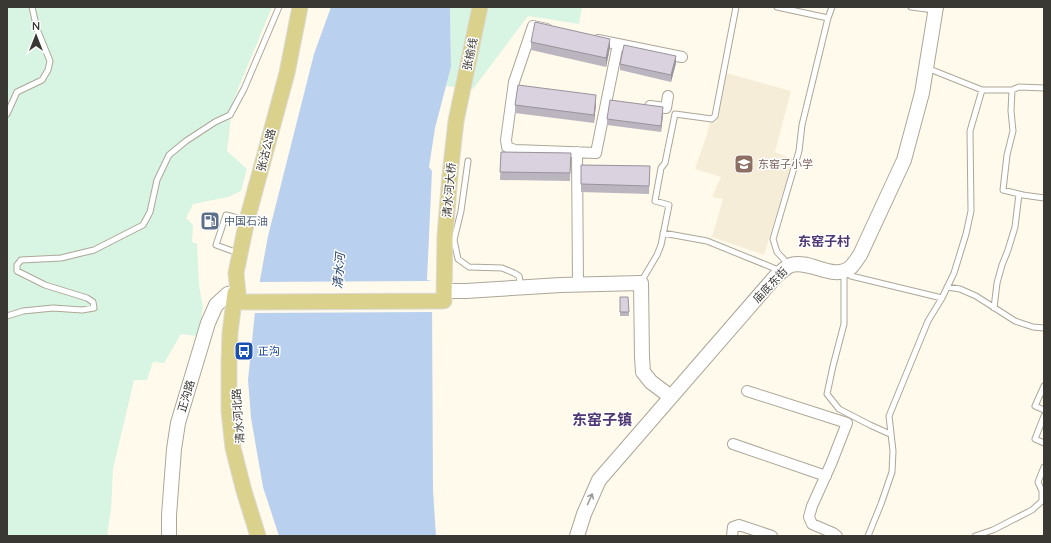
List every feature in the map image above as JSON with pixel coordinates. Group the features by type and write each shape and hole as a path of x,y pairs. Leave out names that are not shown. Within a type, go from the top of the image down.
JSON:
{"main road":[{"name":"张沽公路","path":"243,297 236,283 236,273 247,220 286,73 300,7"},
{"name":"张榆线","path":"460,101 480,7"},
{"name":"清水河大桥","path":"439,293 450,175 456,121 460,101"},
{"path":"243,297 439,293"},
{"name":"清水河北路","path":"243,297 230,333 230,418 233,448 258,536"},
{"name":"清水河北路","path":"243,297 235,358 235,410 241,454 264,536"}],"street":[{"path":"844,272 851,267 860,255 904,160 922,93 935,9"},
{"path":"556,31 533,26 514,82 517,88 506,140 507,147 515,150 596,153 618,44"},
{"path":"587,38 682,57"},
{"path":"644,105 666,108 668,96"},
{"path":"577,152 581,169 578,285"},
{"name":"庙底东街","path":"577,536 584,514 599,480 776,276 785,269 798,264 831,272 844,272"},
{"path":"439,293 450,301 466,291 522,287 641,283 643,372 651,382 671,397"},
{"name":"正沟路","path":"169,536 169,515 178,423 210,318 216,305 228,294 243,297"},
{"name":"正沟路","path":"176,536 175,514 183,425 191,392 213,326 219,315 226,306 243,297"},
{"path":"747,391 847,423 809,516 812,524 833,533 836,536"},
{"path":"733,444 826,476"},
{"path":"732,536 733,527 739,525 772,536"}],"lane":[{"path":"7,114 17,92 42,80 48,70 50,62 37,29 32,7"},
{"path":"7,316 23,311 53,308 82,310 94,308 93,302 87,298 45,285 18,270 17,265 21,260 61,258 94,250 143,225 150,212 157,180 169,155 186,141 215,122 230,115 244,89 279,7"},
{"path":"641,283 661,245 669,205 655,201 661,168 665,163 674,114 712,119 715,116 736,7"},
{"path":"778,7 828,18"},
{"path":"663,234 707,241 776,269 785,269 773,239 799,151 802,125 832,7"},
{"path":"911,7 935,9"},
{"path":"926,68 982,90 1044,88"},
{"path":"868,536 892,472 893,451 889,416 928,321 942,298 954,273 966,234 971,211 970,131 982,90"},
{"path":"1012,90 1011,111 1013,131 1007,155 1003,190 1044,198"},
{"path":"468,161 454,240 458,259 470,267 502,268 514,273 519,276 522,287"},
{"path":"994,308 997,283 1015,227 1019,194"},
{"path":"240,254 216,245 226,215 247,220"},
{"path":"890,434 838,409 827,394 844,324 844,272 851,276 942,298"},
{"path":"947,287 960,289 976,296 1015,321 1033,327 1044,328"},
{"path":"1044,386 1035,406 1044,410"},
{"path":"1044,416 1035,439 1044,443"},
{"path":"975,536 994,530 1032,510 1042,501 1042,491 1038,482 1044,467"}],"shaded area":[{"name":"东窑子小学","path":"726,73 791,91 775,152 793,159 764,255 712,237 723,199 712,197 721,177 695,169 710,122 716,123"}],"green space":[{"path":"7,7 272,7 233,101 227,151 247,169 241,191 228,197 193,204 186,218 193,225 192,242 197,244 199,286 203,307 198,336 181,334 164,363 153,362 147,380 134,380 113,469 111,509 107,536 7,536"},
{"path":"450,7 582,7 579,24 528,16 473,89 446,86 451,67"}],"water":[{"name":"清水河","path":"331,7 450,7 451,67 435,128 429,167 432,171 427,280 432,281 433,490 436,536 279,536 263,487 251,418 248,380 256,302 268,236 314,54"}],"pier":[{"path":"432,281 432,312 253,313 258,282"}],"building":[{"path":"535,22 610,39 606,58 531,42"},
{"path":"624,45 676,56 671,75 620,64"},
{"path":"518,85 596,95 594,115 515,105"},
{"path":"610,100 663,107 661,126 607,119"},
{"path":"501,152 571,153 570,173 500,172"},
{"path":"581,165 650,166 649,186 581,184"},
{"path":"620,297 628,297 629,312 620,312"}],"place":[{"name":"东窑子小学","path":"744,164"},
{"name":"中国石油","path":"210,221"},
{"name":"正沟","path":"244,351"}],"district":[{"name":"东窑子村","path":"824,241"},
{"name":"东窑子镇","path":"602,420"}]}
